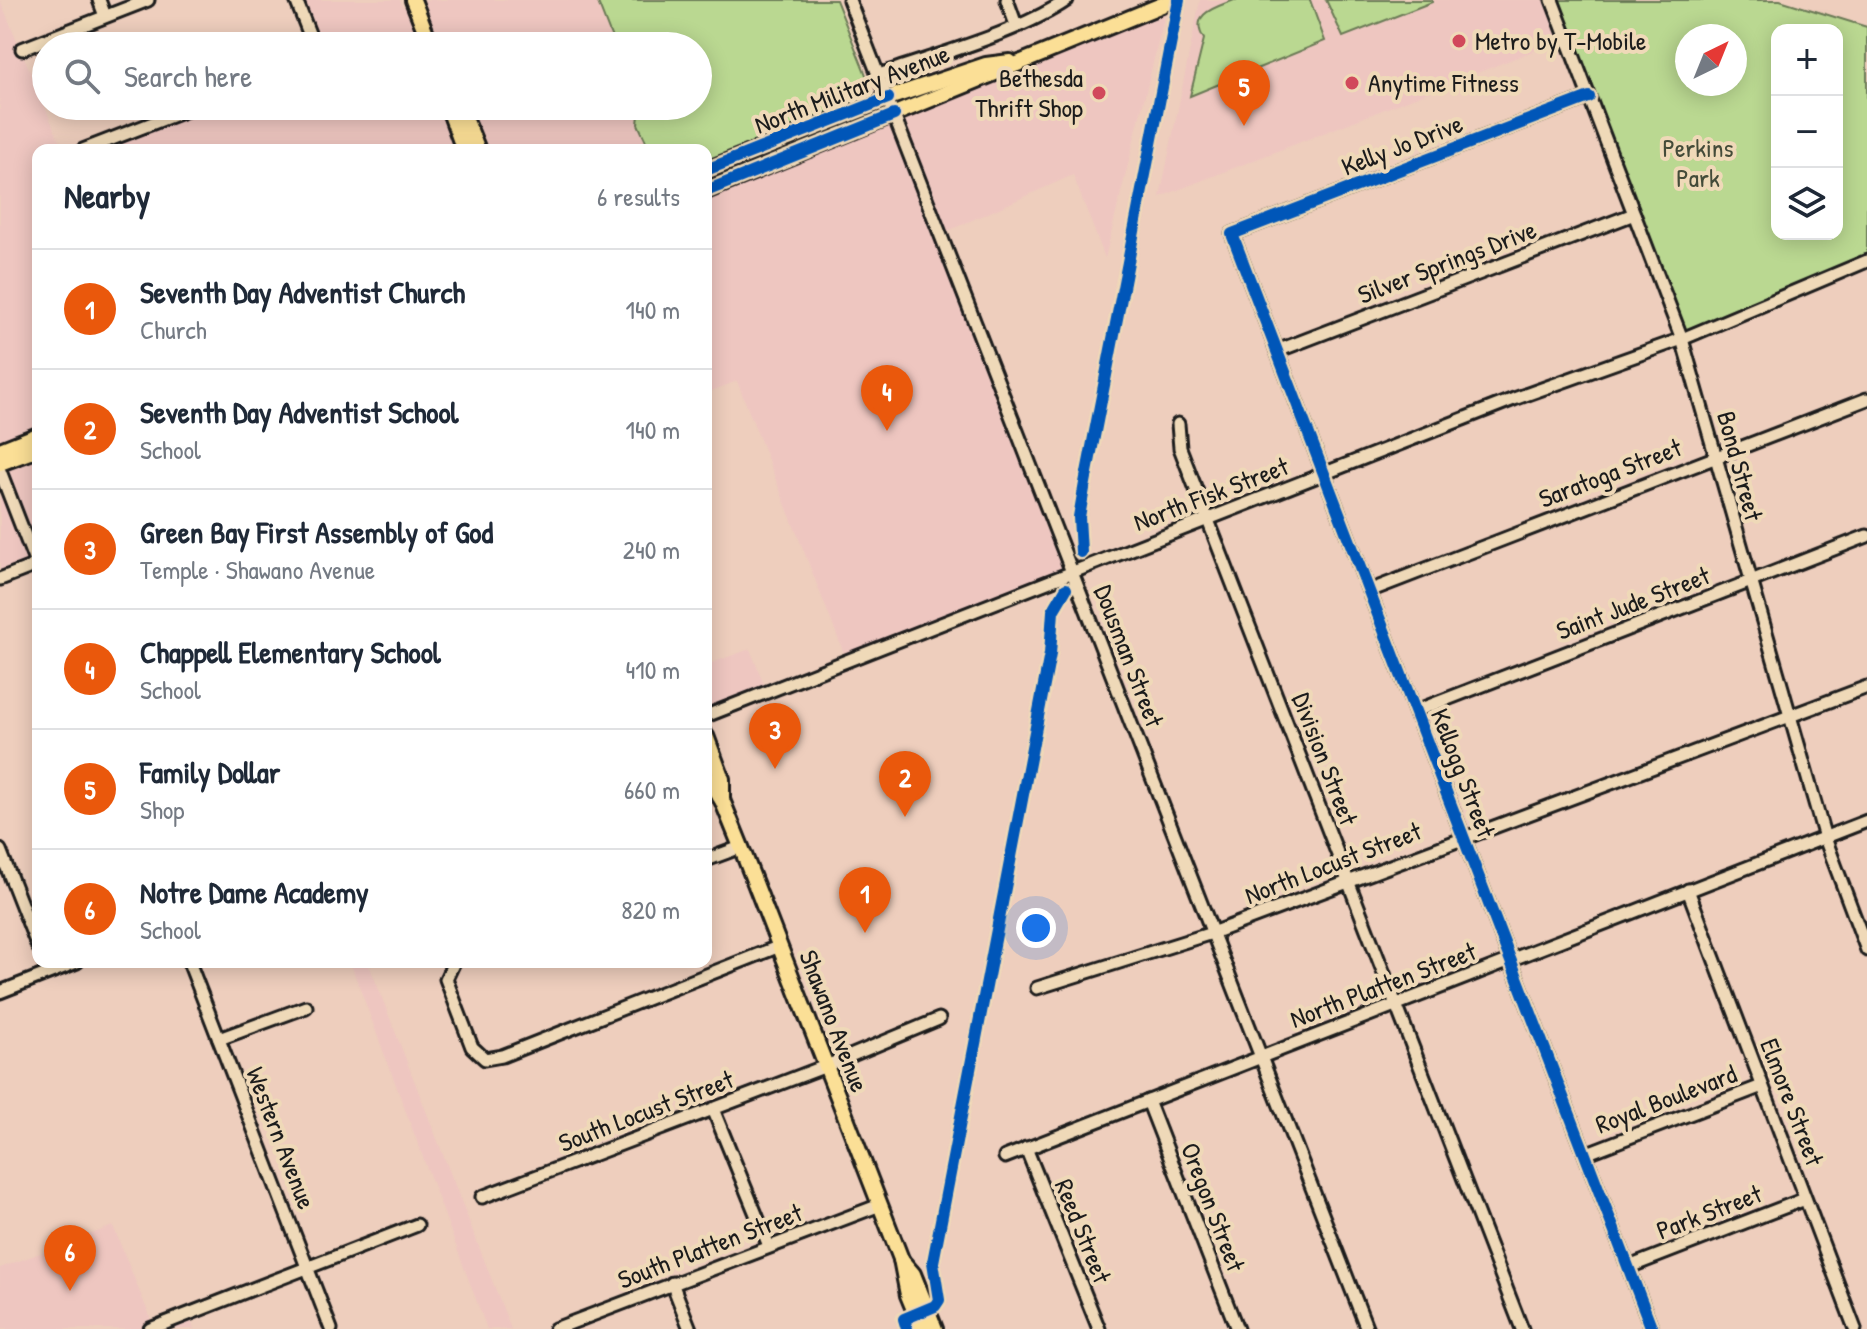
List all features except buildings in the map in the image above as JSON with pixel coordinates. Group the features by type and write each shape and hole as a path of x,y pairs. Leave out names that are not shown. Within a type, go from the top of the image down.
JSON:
{"main road":[{"path":"413,0 426,32"},
{"name":"North Military Avenue","path":"712,189 1018,61 1174,0"},
{"name":"North Military Avenue","path":"712,168 888,98 986,65 1018,61"},
{"path":"455,120 466,144"},
{"path":"463,120 467,144"},
{"path":"0,450 32,437"},
{"path":"0,463 32,451"},
{"name":"Shawano Avenue","path":"712,752 722,779 722,800"},
{"name":"Shawano Avenue","path":"712,785 722,800 741,847 901,1259 908,1295 922,1329"},
{"name":"Shawano Avenue","path":"901,1259 913,1274 935,1329"}],"street":[{"path":"99,0 105,16"},
{"path":"65,32 148,0"},
{"path":"296,0 309,32"},
{"name":"Dousman Street","path":"849,0 1367,1329"},
{"path":"1007,0 1016,25"},
{"path":"879,75 1016,25 1067,0"},
{"name":"Bond Street","path":"1552,0 1682,339 1825,838 1867,950"},
{"path":"22,49 32,45"},
{"name":"Kelly Jo Drive","path":"1232,234 1589,97"},
{"path":"99,144 161,120"},
{"name":"Silver Springs Drive","path":"1277,351 1634,214"},
{"name":"Kellogg Street","path":"1232,234 1652,1329"},
{"name":"North Fisk Street","path":"712,714 1514,399 1682,339 1867,261"},
{"name":"Saratoga Street","path":"1369,591 1715,455 1867,399"},
{"name":"Division Street","path":"1178,424 1180,448 1522,1329"},
{"path":"0,471 32,554"},
{"name":"Saint Jude Street","path":"1416,711 1867,536"},
{"path":"0,579 32,569"},
{"name":"North Locust Street","path":"1037,988 1212,933 1867,687"},
{"name":"North Platten Street","path":"1005,1157 1867,821"},
{"path":"712,858 741,847"},
{"path":"0,850 32,932"},
{"name":"Elmore Street","path":"1688,890 1855,1329"},
{"path":"451,968 446,979 472,1047 485,1059 502,1056 780,946"},
{"path":"0,992 46,968"},
{"name":"Western Avenue","path":"191,968 331,1329"},
{"path":"219,1039 306,1007"},
{"path":"826,1066 939,1019"},
{"name":"South Locust Street","path":"482,1197 826,1066"},
{"name":"Royal Boulevard","path":"1585,1154 1762,1086"},
{"name":"Oregon Street","path":"1148,1101 1237,1329"},
{"path":"713,1109 769,1246"},
{"name":"Reed Street","path":"1026,1148 1099,1329"},
{"name":"Park Street","path":"1629,1267 1805,1199"},
{"name":"South Platten Street","path":"555,1329 573,1326 672,1283 880,1205"},
{"path":"150,1329 417,1225"},
{"path":"672,1283 690,1329"}],"shaded area":[{"path":"0,0 32,76 32,120 50,120 60,144 32,144 32,437 0,450"},
{"path":"296,0 400,0 403,7 422,0 597,0 610,32 309,32"},
{"path":"1200,0 1552,0 1566,38 1160,197"},
{"path":"1168,2 1105,258 1073,175 941,234 1073,572 847,661 737,381 712,391 712,189"},
{"path":"161,120 646,120 656,144 99,144"},
{"path":"32,451 32,571 0,579 0,463"},
{"path":"750,649 767,692 712,714 712,663"},
{"path":"352,968 370,968 511,1329 487,1329"},
{"path":"113,1226 154,1327 189,1314 194,1329 0,1329 0,1268"}],"green space":[{"path":"597,0 836,0 872,90 868,100 712,162 712,144 647,144 638,124 638,120 712,120 712,32 610,32"},
{"path":"1234,0 1310,0 1325,41 1190,96 1204,39 1200,30 1202,17"},
{"path":"1326,0 1432,0 1432,2 1343,37"},
{"name":"Perkins Park","path":"1552,0 1780,0 1867,27 1867,262 1682,339"}],"cycle path":[{"path":"1081,552 1079,517 1085,483 1179,0"},
{"path":"1589,97 1232,234 1652,1329"},
{"path":"712,168 888,98"},
{"path":"712,189 894,115"},
{"path":"907,1329 904,1319 935,1306 939,1300 933,1262 1050,654 1053,611 1066,589"}],"place":[{"name":"Metro by T-Mobile","path":"1459,41"},
{"name":"Anytime Fitness","path":"1352,83"},
{"name":"Bethesda Thrift Shop","path":"1099,93"},
{"name":"Family Dollar","path":"1244,126"},
{"name":"Chappell Elementary School","path":"887,431"},
{"name":"Green Bay First Assembly of God","path":"775,769"},
{"name":"Seventh Day Adventist School","path":"905,817"},
{"name":"Seventh Day Adventist Church","path":"865,933"},
{"name":"Notre Dame Academy","path":"70,1291"}]}
